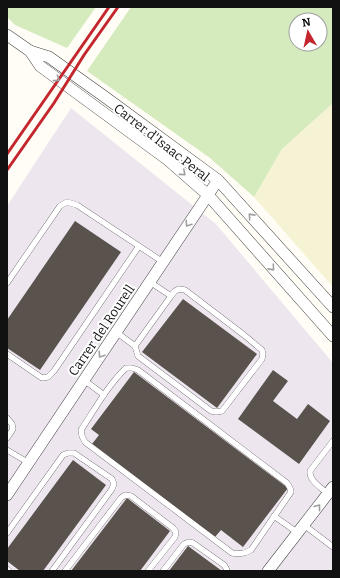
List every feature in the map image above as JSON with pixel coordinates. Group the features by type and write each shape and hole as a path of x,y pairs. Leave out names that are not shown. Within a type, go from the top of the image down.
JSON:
{"street":[{"name":"Carrer d'Isaac Peral","path":"7,35 30,51 49,57 106,97 218,180 333,307"},
{"name":"Carrer d'Isaac Peral","path":"30,51 40,66 168,160 208,195 333,336"},
{"name":"Carrer del Rourell","path":"7,495 218,180"},
{"path":"268,571 331,491"}],"lane":[{"path":"7,284 60,206 67,202 77,205 163,262"},
{"path":"7,354 42,378 48,377 54,371 139,246"},
{"path":"150,282 171,296"},
{"path":"116,332 135,346 138,356 211,411 216,412 222,411 262,359 263,354 262,350 244,335 185,290 179,289 171,296 135,346"},
{"path":"126,368 138,370 287,483 291,492 274,516 250,550 245,553 232,553 85,442 81,430 104,395 121,373 126,368"},
{"path":"84,380 104,395"},
{"path":"7,418 12,424 13,428 7,438"},
{"path":"331,491 312,479 310,471 333,441"},
{"path":"7,450 29,463"},
{"path":"7,534 63,455 74,453 112,480 114,484 112,489 52,571"},
{"path":"65,571 121,498 125,495 131,496 173,528 176,532 175,537 148,571"},
{"path":"274,516 333,547"},
{"path":"163,571 184,544 189,542 193,543 224,565 227,571"}],"shaded area":[{"path":"333,103 333,287 254,197 282,149"},
{"path":"71,108 216,224 333,363 333,571 7,571 7,206"}],"green space":[{"path":"7,7 96,7 67,48 15,25 7,17"},
{"path":"131,7 333,7 333,103 282,149 254,197 210,158 87,71"}],"building":[{"path":"75,221 121,252 40,370 7,348 7,320"},
{"path":"183,299 257,354 217,408 142,352"},
{"path":"273,370 288,381 273,401 297,419 308,404 330,421 299,464 238,419"},
{"path":"134,372 288,488 243,547 221,530 215,537 92,444 99,435 91,429"},
{"path":"73,460 106,485 43,571 20,571 7,561 7,549"},
{"path":"127,498 170,531 140,571 71,571"},
{"path":"188,546 222,571 169,571"}],"railway":[{"path":"7,154 109,7"},
{"path":"7,170 118,7"}]}
